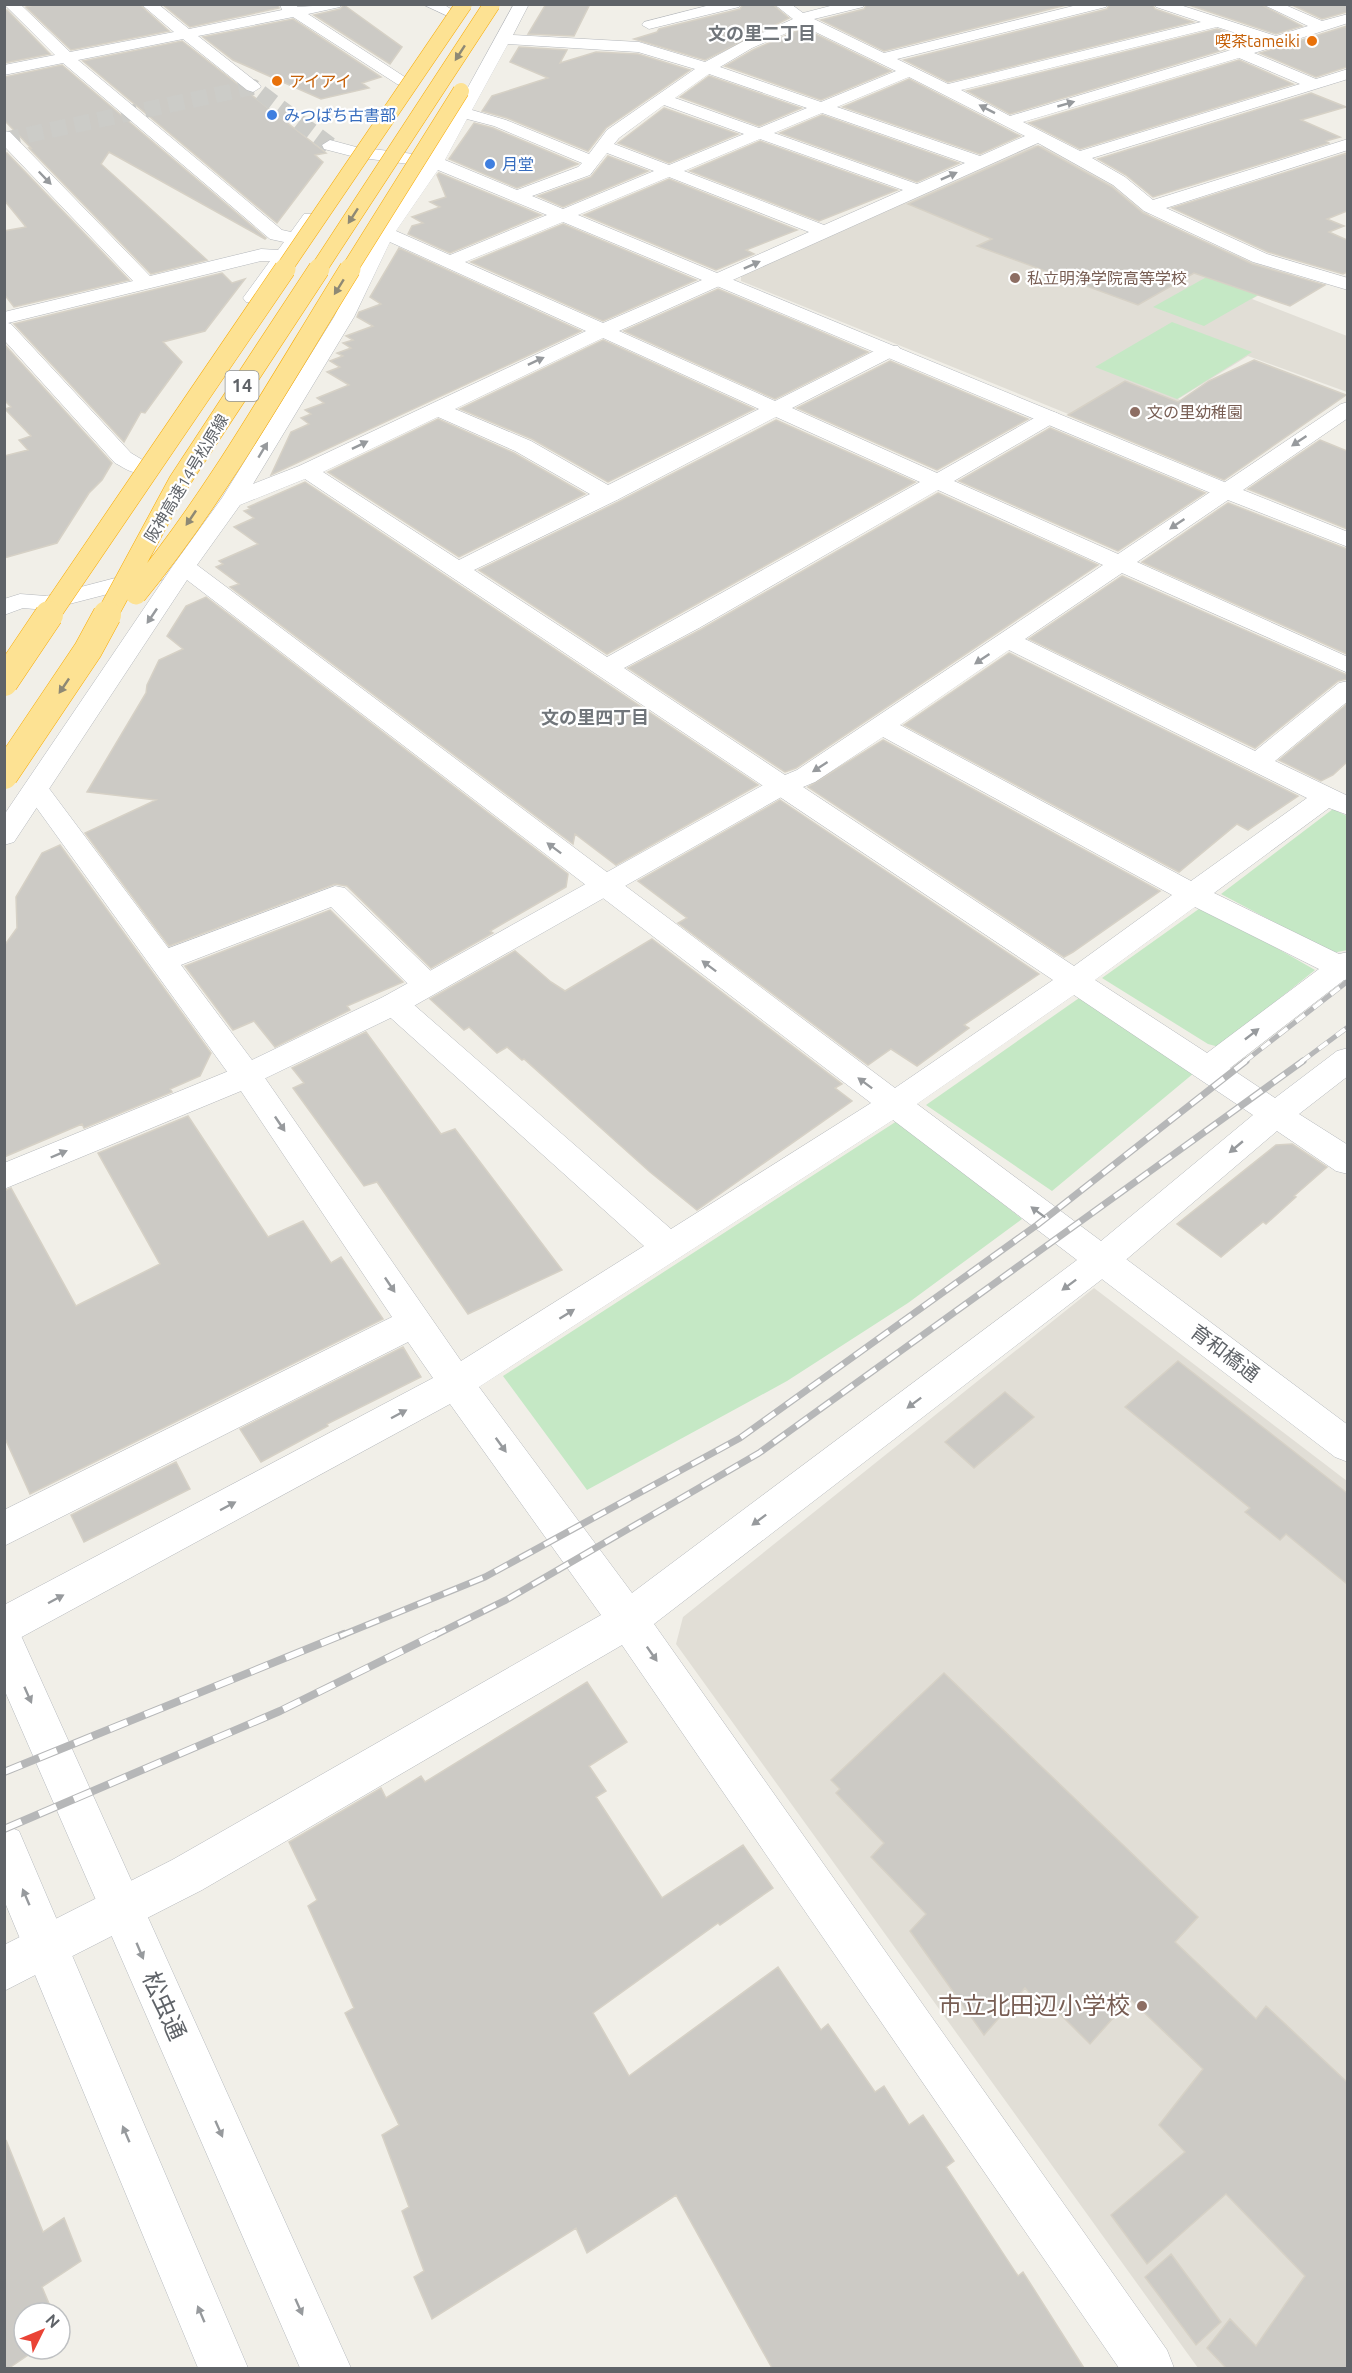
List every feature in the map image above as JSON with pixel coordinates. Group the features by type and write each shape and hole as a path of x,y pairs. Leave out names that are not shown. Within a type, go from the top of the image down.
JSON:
{"highway":[{"name":"阪神高速14号松原線","path":"4,775 88,650 180,482 492,4"},
{"path":"88,650 162,562 224,470 472,74 513,4"},
{"name":"阪神高速14号松原線","path":"4,682 456,7"}],"street":[{"path":"11,4 67,58 276,235 296,238"},
{"path":"148,4 253,87"},
{"path":"4,70 290,9 335,4"},
{"path":"4,657 64,581 138,467 456,7 429,4"},
{"path":"4,836 189,560 232,500 344,317 385,233 435,162 461,112 505,39 522,4"},
{"path":"639,47 658,4"},
{"path":"649,25 734,4"},
{"path":"781,4 803,19 1078,157 1119,181 1150,207 1260,258 1347,284"},
{"path":"516,196 584,171 613,134 707,68 747,45 803,19 858,4"},
{"path":"884,58 1101,4"},
{"path":"1161,4 1275,41"},
{"path":"1269,4 1320,26"},
{"path":"290,9 403,81"},
{"path":"1010,121 1240,53 1347,18"},
{"path":"1038,20 1064,32"},
{"path":"946,89 1215,23"},
{"path":"505,39 639,47 707,68 980,162"},
{"path":"1084,40 1104,50"},
{"path":"1240,53 1315,84"},
{"path":"450,262 910,71"},
{"path":"1078,157 1347,74"},
{"path":"662,99 918,190"},
{"path":"461,112 500,123 592,160"},
{"path":"4,136 146,283"},
{"path":"232,500 307,471 602,331 1039,136"},
{"path":"1150,207 1347,144"},
{"path":"330,146 355,152 435,162 1347,540"},
{"path":"605,146 825,232"},
{"path":"385,233 776,407 1347,666"},
{"path":"4,318 261,255 283,256"},
{"path":"4,328 123,458 138,467"},
{"path":"459,569 609,495 776,407 891,350"},
{"path":"436,408 523,446 609,495"},
{"path":"4,1177 247,1076 394,1004 602,885 783,785 806,776 1009,641 1347,408"},
{"path":"606,668 690,623 1050,417"},
{"path":"1323,425 1347,434"},
{"path":"307,471 459,569 1072,981 1347,1162"},
{"path":"64,581 189,560"},
{"path":"4,580 12,604 46,603 189,560"},
{"name":"育和橋通","path":"189,560 602,885 1347,1446"},
{"path":"1009,641 1337,802"},
{"path":"1256,763 1347,688"},
{"path":"882,726 1191,893 1345,967 1206,1070"},
{"path":"36,789 247,1076 456,1383 628,1620 1149,2368"},
{"path":"4,1626 456,1383 670,1249 893,1105 1072,981 1191,893 1337,802"},
{"path":"163,961 335,895 427,986"},
{"path":"394,1004 670,1249"},
{"path":"4,1970 187,1875 628,1620 1102,1260 1275,1115 1347,1059"},
{"path":"4,1529 415,1322"},
{"name":"松虫通","path":"4,1642 326,2368"},
{"path":"4,1846 223,2368"}],"shaded area":[{"name":"私立明浄学院高等学校","path":"1032,145 1049,147 1103,175 1152,217 1252,262 1294,275 1252,299 1347,336 1347,392 1248,356 1178,399 1202,410 1147,446 741,281 741,273"},
{"name":"市立北田辺小学校","path":"1094,1288 1347,1481 1347,2368 1198,2368 676,1644 683,1617"}],"green space":[{"path":"1228,265 1279,283 1204,326 1153,307"},
{"path":"1172,322 1252,352 1177,399 1095,367"},
{"path":"1333,809 1347,816 1348,950 1332,953 1221,894"},
{"path":"1203,906 1315,970 1219,1047 1208,1044 1102,978"},
{"path":"1082,996 1194,1073 1052,1191 926,1105"},
{"path":"897,1121 1022,1219 908,1303 787,1381 587,1490 503,1376"}],"building":[{"path":"37,4 139,4 169,31 71,50 26,7"},
{"path":"162,4 278,4 279,8 190,27"},
{"path":"546,4 590,4 574,36 528,34"},
{"path":"743,4 772,4 789,18 705,60 634,39 657,32 659,29 740,9"},
{"path":"867,4 1070,4 884,51 821,20 864,9"},
{"path":"1110,4 1152,4 1155,9 1193,22 948,82 904,60 1107,9"},
{"path":"1186,4 1260,4 1302,26 1276,34"},
{"path":"1290,4 1347,4 1347,12 1322,19"},
{"path":"344,5 402,47 390,64 314,15 340,9"},
{"path":"4,10 7,10 50,54 4,63"},
{"path":"293,19 381,77 362,83 369,88 321,99 233,60 203,37"},
{"path":"1347,26 1347,67 1316,77 1260,53"},
{"path":"803,28 891,71 821,100 725,66 753,50"},
{"path":"1217,29 1253,41 1010,114 967,91"},
{"path":"182,41 326,153 315,155 323,162 277,223 83,61"},
{"path":"519,47 567,50 560,63 596,52 638,54 690,70 606,128 588,151 507,118 482,111 492,96 548,78 510,62"},
{"path":"1239,60 1293,84 1080,149 1029,123"},
{"path":"62,65 266,238 109,152 101,164 207,260 151,274 4,120 4,77"},
{"path":"709,76 801,108 759,126 680,97"},
{"path":"909,79 1020,136 980,154 843,107"},
{"path":"1311,93 1346,107 1301,120 1340,137 1326,141 1329,143 1153,197 1126,175 1098,159"},
{"path":"664,108 738,134 669,163 618,143"},
{"path":"822,115 959,163 917,182 780,133"},
{"path":"474,123 493,128 578,164 517,188 449,159"},
{"path":"760,141 897,190 819,221 690,171"},
{"path":"1038,146 1112,187 1143,213 1252,264 1325,285 1290,306 1194,273 1138,305 977,246 992,239 908,204"},
{"path":"4,153 7,153 129,280 14,307 4,294 4,231 26,227 4,200"},
{"path":"1347,153 1347,211 1327,219 1344,226 1329,232 1347,240 1347,272 1343,274 1268,252 1172,208"},
{"path":"608,156 648,171 563,207 538,196 591,177"},
{"path":"439,173 541,215 450,253 408,234 412,226 423,223 412,217 440,207 430,202 446,197 437,175"},
{"path":"669,179 797,230 746,250 754,254 716,270 584,215"},
{"path":"563,224 696,280 603,321 471,262"},
{"path":"399,248 581,331 271,475 291,432 309,424 301,418 311,414 305,410 324,403 317,398 349,385 327,372 340,367 330,361 343,356 337,353 351,348 343,343 353,340 346,336 373,326 357,317 359,312 381,304 370,297"},
{"path":"222,273 232,283 245,279 205,331 163,342 182,362 145,413 141,412 124,442 14,324"},
{"path":"718,289 868,352 775,399 624,331"},
{"path":"603,340 754,409 608,482 532,439 460,409"},
{"path":"4,344 112,463 102,480 89,493 57,543 4,558 4,456 28,450 19,440 31,436 5,409 11,407 4,400"},
{"path":"1254,360 1346,395 1224,480 1068,415 1125,381 1178,402 1209,381"},
{"path":"890,361 1028,419 937,470 797,408"},
{"path":"438,419 514,453 585,494 459,557 328,472"},
{"path":"776,420 915,482 607,654 479,570 618,502"},
{"path":"1050,428 1205,493 1118,551 959,481"},
{"path":"1320,440 1347,451 1347,529 1248,489"},
{"path":"305,482 758,785 616,865 575,834 573,844 230,587 239,584 216,567 223,564 219,561 258,544 234,527 254,518 244,511 250,509 248,507"},
{"path":"938,493 1098,565 796,768 785,772 628,668 700,630"},
{"path":"1228,503 1347,549 1347,654 1142,562"},
{"path":"1122,576 1347,675 1347,679 1338,681 1255,748 1029,639"},
{"path":"206,597 568,874 566,887 490,931 493,933 431,968 347,886 335,884 169,946 85,833 156,800 87,792 146,693 147,685 159,660 183,649 167,636 186,606"},
{"path":"1009,653 1298,796 1248,830 1237,824 1179,872 904,725"},
{"path":"1347,704 1347,762 1333,775 1321,781 1279,760"},
{"path":"883,740 1160,891 1064,957 808,787"},
{"path":"780,800 1039,974 964,1025 969,1028 917,1066 891,1049 868,1065 678,923 687,918 638,881"},
{"path":"60,845 211,1053 200,1076 170,1089 172,1092 84,1128 82,1124 4,1157 4,946 17,928 16,897 42,853"},
{"path":"330,910 403,982 347,1006 350,1010 275,1047 254,1021 233,1030 185,966"},
{"path":"652,939 842,1084 835,1088 852,1101 697,1210 650,1172 524,1059 522,1060 507,1047 497,1053 469,1027 464,1030 430,999 515,951 565,991"},
{"path":"366,1032 441,1134 455,1129 562,1270 468,1314 377,1182 364,1186 293,1088 304,1083 292,1068"},
{"path":"188,1116 268,1237 303,1221 331,1263 341,1257 383,1319 30,1494 4,1436 4,1191 11,1188 76,1306 160,1264 98,1153"},
{"path":"1292,1144 1327,1167 1266,1224 1263,1222 1221,1257 1177,1224 1276,1145"},
{"path":"403,1347 421,1377 327,1424 328,1426 261,1462 240,1429"},
{"path":"1178,1361 1347,1493 1347,1584 1286,1534 1280,1540 1245,1512 1250,1508 1125,1407"},
{"path":"1005,1392 1034,1417 974,1468 945,1442"},
{"path":"176,1462 190,1489 84,1542 71,1515"},
{"path":"944,1673 1198,1917 1175,1942 1256,2019 1266,2006 1347,2082 1347,2368 1226,2368 1207,2348 1230,2319 1256,2346 1305,2276 1226,2194 1147,2264 1111,2215 1185,2152 1159,2125 1203,2069 1130,1999 1090,2044 1054,2008 1049,2015 1025,1988 984,2035 910,1931 926,1914 871,1857 884,1843 836,1793 840,1789 831,1780"},
{"path":"587,1682 627,1742 589,1766 606,1791 596,1797 662,1898 743,1845 773,1888 720,1925 718,1923 593,2013 629,2076 778,1967 821,2030 828,2024 875,2092 884,2086 909,2125 923,2115 954,2161 946,2167 1018,2276 1023,2272 1084,2368 772,2368 676,2195 587,2253 576,2228 432,2319 414,2277 424,2271 402,2211 409,2207 382,2135 399,2125 345,2013 354,2008 308,1906 317,1900 289,1842 381,1788 386,1798 421,1776 425,1782"},
{"path":"6,2140 43,2232 64,2218 81,2261 42,2287 48,2301 12,2301 12,2361 19,2361 9,2368 4,2368"},
{"path":"1171,2254 1221,2322 1196,2345 1145,2277"}],"tunnel":[{"path":"4,140 253,87 330,145"}],"railway":[{"path":"1244,1062 1348,981"},
{"path":"1301,1062 1348,1027"},
{"path":"340,1636 485,1577 740,1438 1037,1225 1246,1061"},
{"path":"433,1636 506,1600 759,1453 1303,1061"},
{"path":"4,1772 344,1634"},
{"path":"4,1829 280,1711 436,1634"}],"place":[{"name":"喫茶tameiki","path":"1312,41"},
{"name":"アイアイ","path":"277,81"},
{"name":"みつばち古書部","path":"272,115"},
{"name":"月堂","path":"490,164"},
{"name":"私立明浄学院高等学校","path":"1015,278"},
{"name":"文の里幼稚園","path":"1135,412"},
{"name":"市立北田辺小学校","path":"1142,2006"}],"district":[{"name":"文の里二丁目","path":"762,34"},
{"name":"文の里四丁目","path":"595,718"}]}
